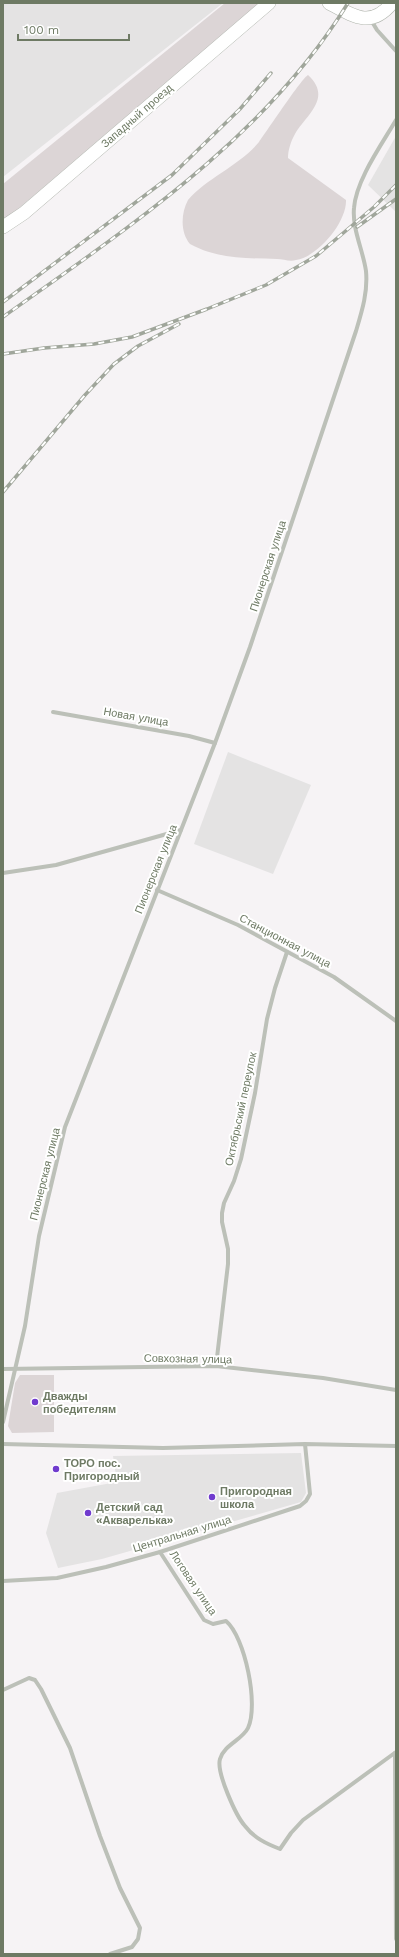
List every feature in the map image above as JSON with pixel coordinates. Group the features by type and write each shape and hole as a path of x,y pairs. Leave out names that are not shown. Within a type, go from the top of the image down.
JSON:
{"main road":[{"name":"Западный проезд","path":"3,227 24,213 269,3"},
{"path":"329,3 354,16 369,18 382,13 392,3"}],"street":[{"path":"369,18 377,30 396,50"},
{"name":"Пионерская улица","path":"3,1422 25,1326 39,1236 65,1127 215,743 250,647 356,331 363,308 366,270 355,222 354,208 363,179 396,120"},
{"name":"Новая улица","path":"53,712 189,736 215,743"},
{"path":"3,873 56,865 181,830"},
{"name":"Станционная улица","path":"157,890 238,925 334,977 396,1021"},
{"name":"Октябрьский переулок","path":"216,1366 228,1264 228,1249 222,1222 222,1213 241,1159 255,1093 267,1019 275,988 288,952"},
{"name":"Совхозная улица","path":"3,1369 216,1366 323,1378 396,1390"},
{"path":"3,1444 163,1448 305,1444 396,1446"},
{"name":"Центральная улица","path":"3,1581 57,1578 106,1567 160,1552 300,1506 306,1501 310,1494 305,1444"},
{"name":"Логовая улица","path":"160,1552 204,1620 213,1624 226,1621 231,1626 243,1653 250,1678 252,1695 250,1724 245,1732 222,1754 219,1767 224,1782 244,1826 257,1838 280,1849 291,1833 303,1820 396,1752"},
{"path":"3,1690 29,1678 35,1680 41,1689 70,1748 100,1836 120,1888 140,1928 138,1939 132,1947 110,1954"},
{"path":"396,1752 396,1939"}],"shaded area":[{"path":"3,3 223,3 3,177"},
{"path":"225,3 260,3 3,222 3,184"},
{"path":"308,75 315,83 318,91 318,99 311,113 294,137 289,149 288,158 346,200 342,218 330,237 313,252 294,261 232,257 211,253 190,244 184,234 183,228 183,216 188,200 205,185 242,158 259,142 304,78"},
{"path":"396,136 396,212 368,185"},
{"path":"228,752 311,785 273,874 194,844"},
{"path":"20,1375 54,1375 54,1432 12,1433 8,1426 15,1383"},
{"name":"Пригородная школа","path":"301,1453 306,1493 301,1502 102,1559 58,1568 46,1533 57,1493 117,1482 113,1456"}],"railway":[{"path":"3,317 146,214 192,177 236,138 277,96 315,52 348,3"},
{"path":"3,302 172,175 240,109 271,73"},
{"path":"3,354 44,348 94,344 132,337 266,285 316,256 374,207 396,185"},
{"path":"357,227 396,199"},
{"path":"3,492 85,395 114,364 138,346 179,324"}],"place":[{"name":"Дважды победителям","path":"35,1402"},
{"name":"ТОРО пос. Пригородный","path":"56,1469"},
{"name":"Пригородная школа","path":"212,1497"},
{"name":"Детский сад «Акварелька»","path":"88,1513"}]}
